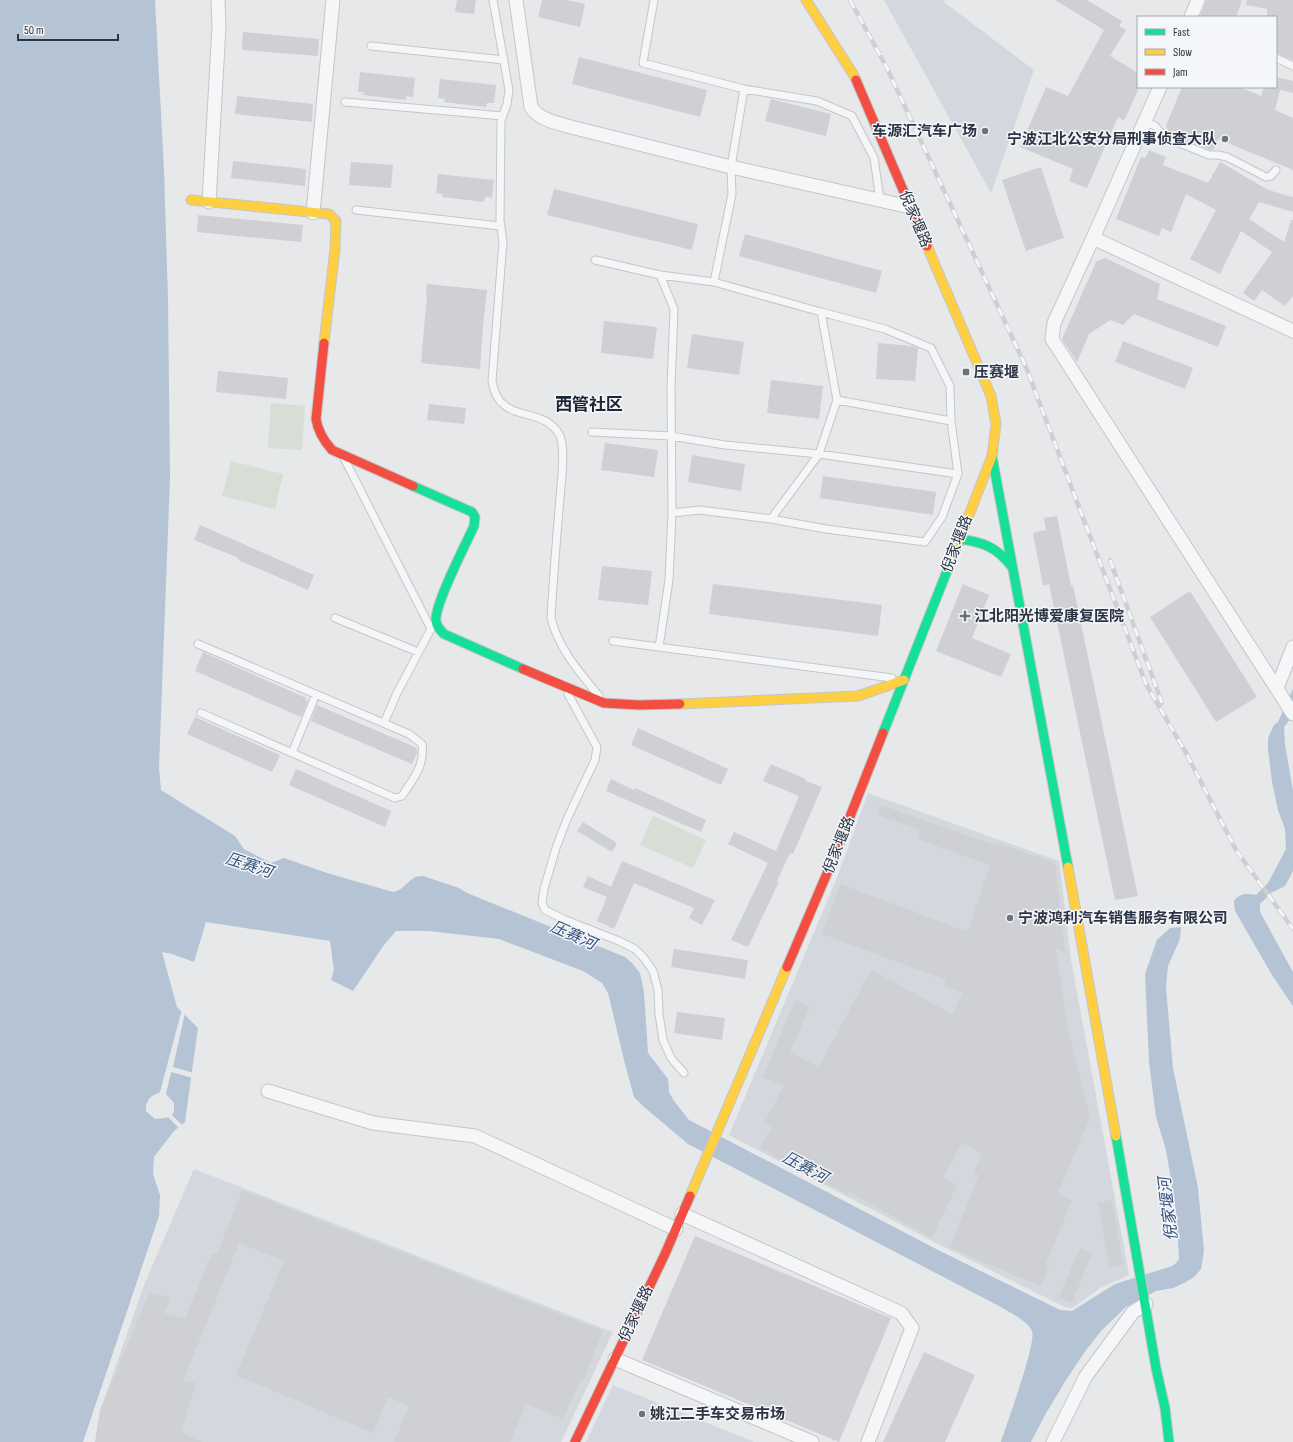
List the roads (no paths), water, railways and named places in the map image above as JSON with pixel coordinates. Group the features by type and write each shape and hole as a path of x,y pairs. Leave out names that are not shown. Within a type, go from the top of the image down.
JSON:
{"street":[{"path":"209,202 219,27 218,0"},
{"path":"313,213 333,0"},
{"path":"516,0 531,107 535,114 545,119 571,127 731,167 910,207"},
{"name":"倪家堰路","path":"575,1442 676,1230 834,857 992,456 996,424 991,396 853,74 806,0"},
{"path":"1191,16 1198,0"},
{"path":"1160,88 1054,322 1052,339 1293,714"},
{"path":"191,200 329,214 336,221 335,249 316,419 318,432 324,442 332,450 472,512 475,517 474,526 444,592 436,620 438,627 444,634 564,687 604,702 639,705 838,698 858,696 904,680"},
{"path":"1093,238 1293,331"},
{"path":"992,456 1087,970 1156,1368 1165,1408 1169,1442"},
{"path":"959,539 973,540 987,545 1003,554 1012,567"},
{"path":"1277,688 1293,647"},
{"path":"268,1091 373,1123 475,1136 676,1230"},
{"path":"682,1214 901,1313 912,1328 868,1442"},
{"path":"1053,1442 1086,1376 1133,1312 1146,1304"},
{"path":"615,1359 812,1442"}],"lane":[{"path":"493,0 509,90 507,104 501,121 500,226 503,242 492,381 494,391 499,401 508,408 542,419 560,434 562,445 562,470 551,618 554,632 563,647 575,666 604,702"},
{"path":"654,0 643,63 744,89 818,101 852,116 874,158 880,200"},
{"path":"371,46 504,60"},
{"path":"1277,58 1293,66"},
{"path":"714,282 732,194 731,167 744,89"},
{"path":"344,102 502,116"},
{"path":"1144,121 1155,126 1165,137 1209,155 1227,157 1266,177 1271,176 1276,170"},
{"path":"356,210 500,226"},
{"path":"595,260 660,275 714,282 885,329 930,348 950,386 951,421 958,474 942,517 925,542 699,510 672,513"},
{"path":"659,647 669,580 672,513 671,387 674,309 660,275"},
{"path":"771,519 819,454 837,400 821,312"},
{"path":"837,400 951,421"},
{"path":"592,432 671,436 725,445 819,454 958,474"},
{"path":"342,454 431,629"},
{"path":"335,618 418,652"},
{"path":"384,723 397,693 436,620"},
{"path":"613,641 904,680"},
{"path":"198,644 409,734 422,744 423,754 421,763 402,796 395,798 202,713"},
{"path":"564,687 597,747 595,760 567,819 556,848 544,889 542,903 546,910 563,919 619,941 635,949 644,958 653,971 658,990 659,1014 663,1040 671,1058 684,1073"},
{"path":"292,753 316,694"}],"water":[{"name":"压赛河","path":"0,0 155,0 164,170 168,299 170,477 159,768 161,790 235,836 244,849 271,863 284,858 327,873 393,892 401,889 414,878 423,876 459,888 467,893 625,957 640,973 644,992 648,1053 668,1079 669,1092 689,1120 938,1250 1060,1310 1072,1311 1115,1284 1172,1266 1179,1259 1176,1210 1166,1150 1156,1117 1149,1062 1145,974 1157,940 1170,928 1181,927 1180,939 1168,966 1166,987 1173,1068 1198,1188 1204,1251 1201,1269 1194,1277 1186,1282 1173,1288 1156,1291 1126,1307 1101,1331 1066,1380 1031,1442 1001,1442 1030,1351 1032,1331 1027,1324 1001,1307 688,1144 634,1097 608,993 602,983 583,971 499,939 429,931 396,931 384,945 353,991 331,980 334,970 330,941 206,922 194,962 162,952 177,1007 198,1028 185,1122 174,1131 154,1157 153,1174 160,1195 159,1216 83,1442 0,1442"},
{"path":"1293,689 1293,716 1284,727 1285,744 1293,791 1293,871 1285,886 1271,893 1260,904 1260,912 1293,972 1293,1006 1272,975 1235,911 1234,901 1238,896 1244,894 1256,895 1268,883 1286,849 1285,829 1278,810 1272,782 1268,738 1274,725 1278,722"}],"railway":[{"path":"850,0 887,68 1026,367 1146,684 1186,753 1236,850 1293,929"},
{"path":"1110,560 1162,703"}],"place":[{"name":"车源汇汽车广场","path":"985,131"},
{"name":"宁波江北公安分局刑事侦查大队","path":"1225,139"},
{"name":"压赛堰","path":"966,372"},
{"name":"江北阳光博爱康复医院","path":"965,616"},
{"name":"宁波鸿利汽车销售服务有限公司","path":"1010,918"},
{"name":"姚江二手车交易市场","path":"642,1414"}],"district":[{"name":"西管社区","path":"589,405"}],"water label":[{"name":"倪家堰河","path":"1169,1209"}]}
